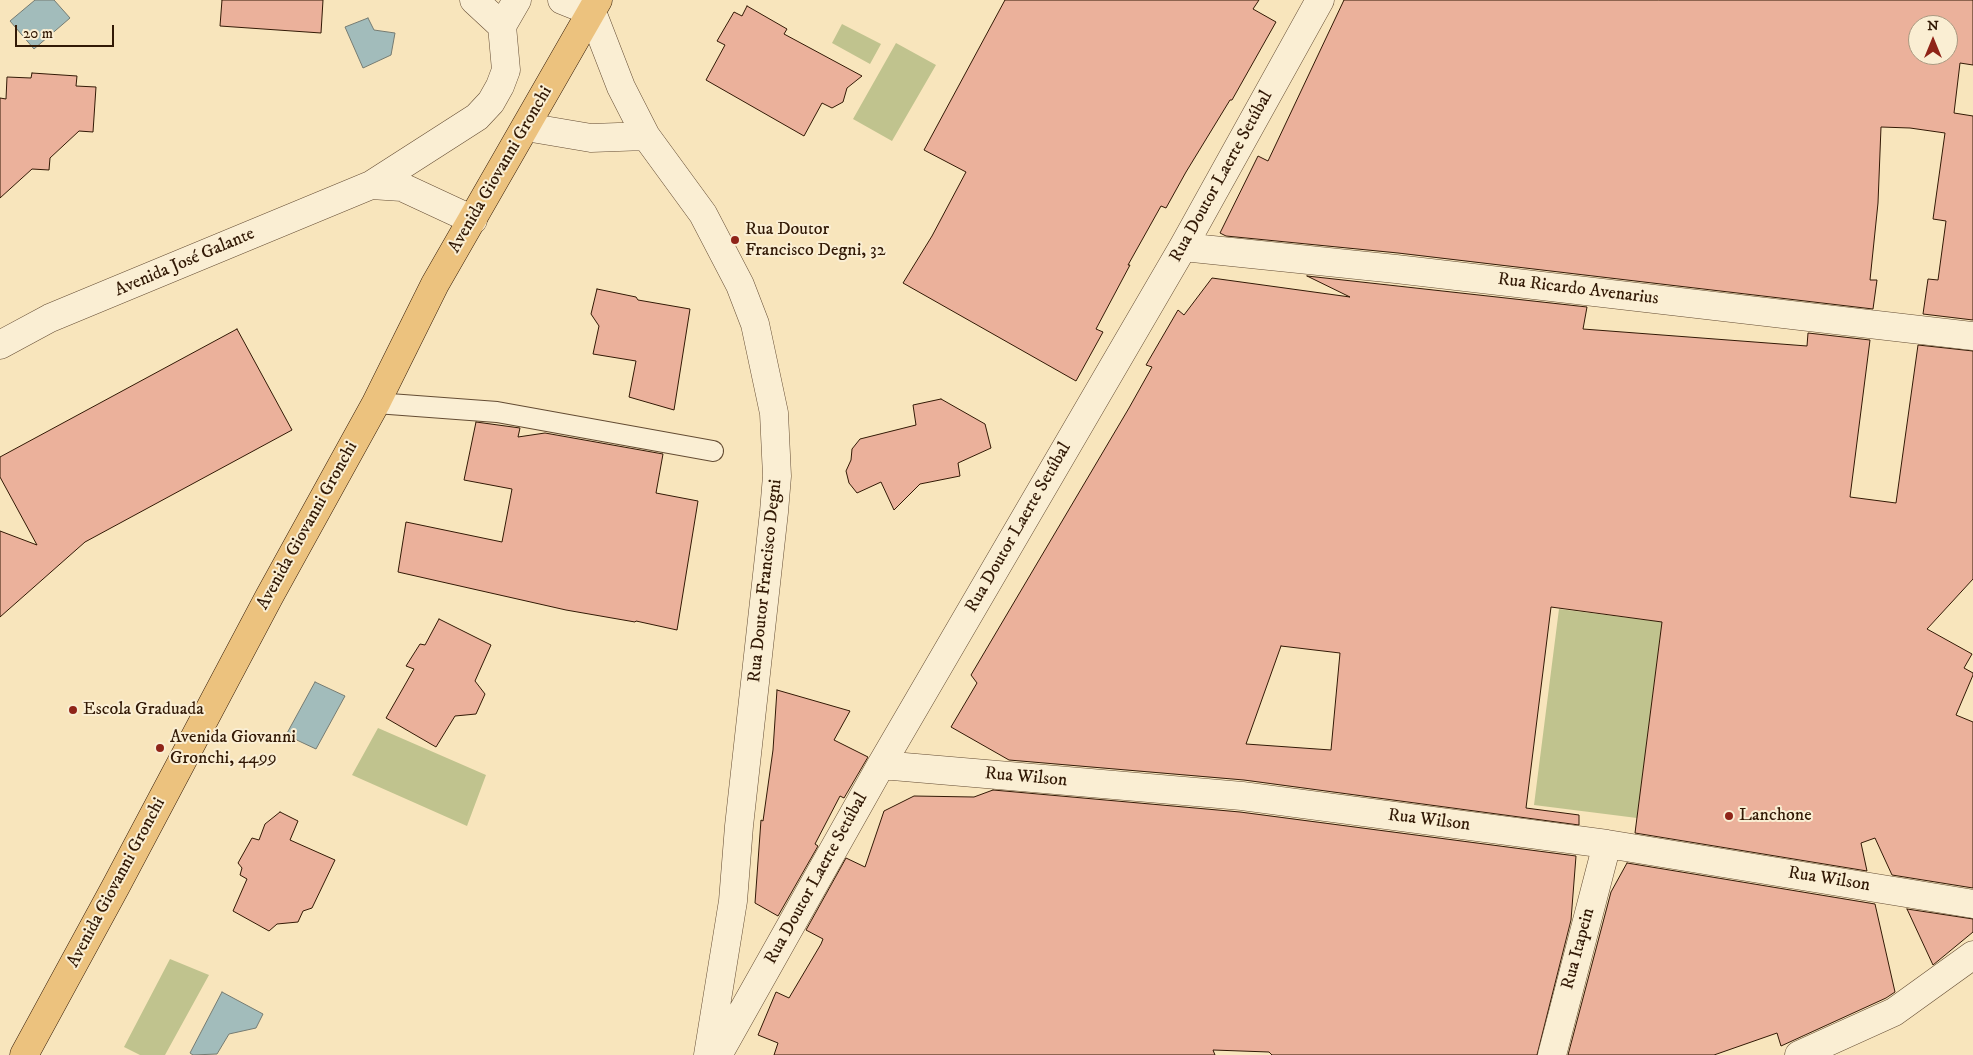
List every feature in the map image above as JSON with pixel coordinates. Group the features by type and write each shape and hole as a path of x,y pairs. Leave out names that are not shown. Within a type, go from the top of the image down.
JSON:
{"main road":[{"name":"Avenida Giovanni Gronchi","path":"24,1055 269,597 376,402 435,284 595,6"}],"street":[{"path":"474,0 502,26 517,0"},
{"path":"562,0 595,6"},
{"name":"Rua Doutor Laerte Setúbal","path":"718,1055 881,766 1183,247 1320,0"},
{"name":"Rua Doutor Francisco Degni","path":"595,6 621,87 646,136 703,214 740,285 755,324 774,413 777,476 774,512 738,826 733,901 708,1055"},
{"name":"Avenida José Galante","path":"0,345 50,318 371,185 477,117 492,102 506,70 502,26"},
{"path":"526,127 591,138 646,136"},
{"name":"Avenida José Galante","path":"371,185 402,187 473,220"},
{"name":"Rua Ricardo Avenarius","path":"1183,247 1396,269 1973,336"},
{"name":"Rua Wilson","path":"881,766 1242,796 1607,844 1973,904"},
{"name":"Rua Itapein","path":"1552,1055 1607,844"},
{"path":"1799,1055 1894,1012 1973,955"}],"lane":[{"path":"376,402 496,412 713,451"}],"green space":[{"path":"842,24 881,44 870,64 832,43"},
{"path":"896,43 936,65 892,141 853,119"},
{"path":"1559,609 1662,622 1637,818 1534,805"},
{"path":"378,728 486,775 467,826 352,775"},
{"path":"170,959 209,975 165,1055 140,1055 124,1047"}],"water":[{"path":"35,0 54,0 70,18 34,49 10,21"},
{"path":"368,18 374,30 395,33 391,55 363,68 345,27"},
{"path":"315,682 345,696 316,749 286,735"},
{"path":"222,992 263,1014 256,1028 229,1034 217,1054 193,1055 190,1053"}],"building":[{"path":"222,0 323,0 321,33 220,26"},
{"path":"1005,0 1259,0 1253,9 1276,22 1232,100 1230,100 1186,172 1166,208 1161,206 1128,265 1130,265 1096,329 1103,332 1076,381 903,283 932,236 966,172 924,150"},
{"path":"1344,0 1973,0 1973,65 1960,63 1954,113 1973,116 1973,320 1923,314 1928,279 1938,280 1946,221 1933,219 1945,133 1910,128 1881,127 1878,203 1870,280 1877,280 1873,309 1398,253 1226,236 1220,233 1258,156 1268,161"},
{"path":"747,6 787,29 784,34 862,76 847,88 843,102 832,108 822,103 804,136 706,80 725,45 717,41 734,12 742,16"},
{"path":"32,73 77,76 76,86 96,87 93,132 79,131 50,158 49,170 32,169 0,198 0,98 6,99 7,77 31,78"},
{"path":"1307,276 1587,307 1583,329 1807,346 1808,333 1870,340 1850,497 1896,503 1918,345 1973,351 1973,579 1927,629 1972,654 1964,668 1973,673 1973,675 1956,715 1973,722 1973,888 1892,875 1875,838 1861,843 1867,871 1635,833 1662,622 1551,607 1526,808 1579,815 1579,825 1244,780 1009,760 951,727 977,683 971,675 1129,408 1152,367 1146,365 1178,310 1184,315 1212,278 1350,297","holes":["1281,646 1340,653 1331,750 1246,744"]},
{"path":"597,289 636,297 638,300 690,309 674,410 629,397 636,361 593,354 599,326 591,314"},
{"path":"237,329 292,430 85,542 0,617 0,531 37,545 0,477 0,457"},
{"path":"941,399 985,424 991,448 958,463 960,476 920,484 894,510 881,482 857,493 849,483 846,471 851,460 852,449 860,439 916,425 913,405"},
{"path":"476,422 520,428 518,437 545,433 663,454 656,493 698,501 677,630 636,621 566,610 398,572 406,522 502,542 512,489 464,480"},
{"path":"439,619 491,645 475,681 485,694 476,714 455,716 436,747 386,718 414,669 406,666 420,644 425,645"},
{"path":"777,690 850,711 834,740 868,757 844,798 840,796 815,844 818,846 778,916 755,903 761,820 763,821 773,750"},
{"path":"993,790 1240,812 1576,856 1571,920 1537,1055 1272,1055 1269,1052 1213,1050 1215,1055 774,1055 778,1043 758,1035 776,992 789,998 823,939 806,930 846,858 865,867 884,811 914,796 974,797"},
{"path":"280,812 298,821 290,840 335,860 312,908 303,911 298,922 277,924 269,931 233,911 247,879 240,875 242,868 238,863 252,838 259,840 265,824"},
{"path":"1627,863 1875,904 1895,992 1886,998 1781,1046 1777,1033 1714,1055 1568,1055 1611,892"},
{"path":"1907,909 1973,919 1973,932 1933,965"}],"place":[{"name":"Rua Doutor Francisco Degni, 32","path":"735,240"},
{"name":"Escola Graduada","path":"73,710"},
{"name":"Avenida Giovanni Gronchi, 4499","path":"160,748"},
{"name":"Lanchone","path":"1729,816"}]}
